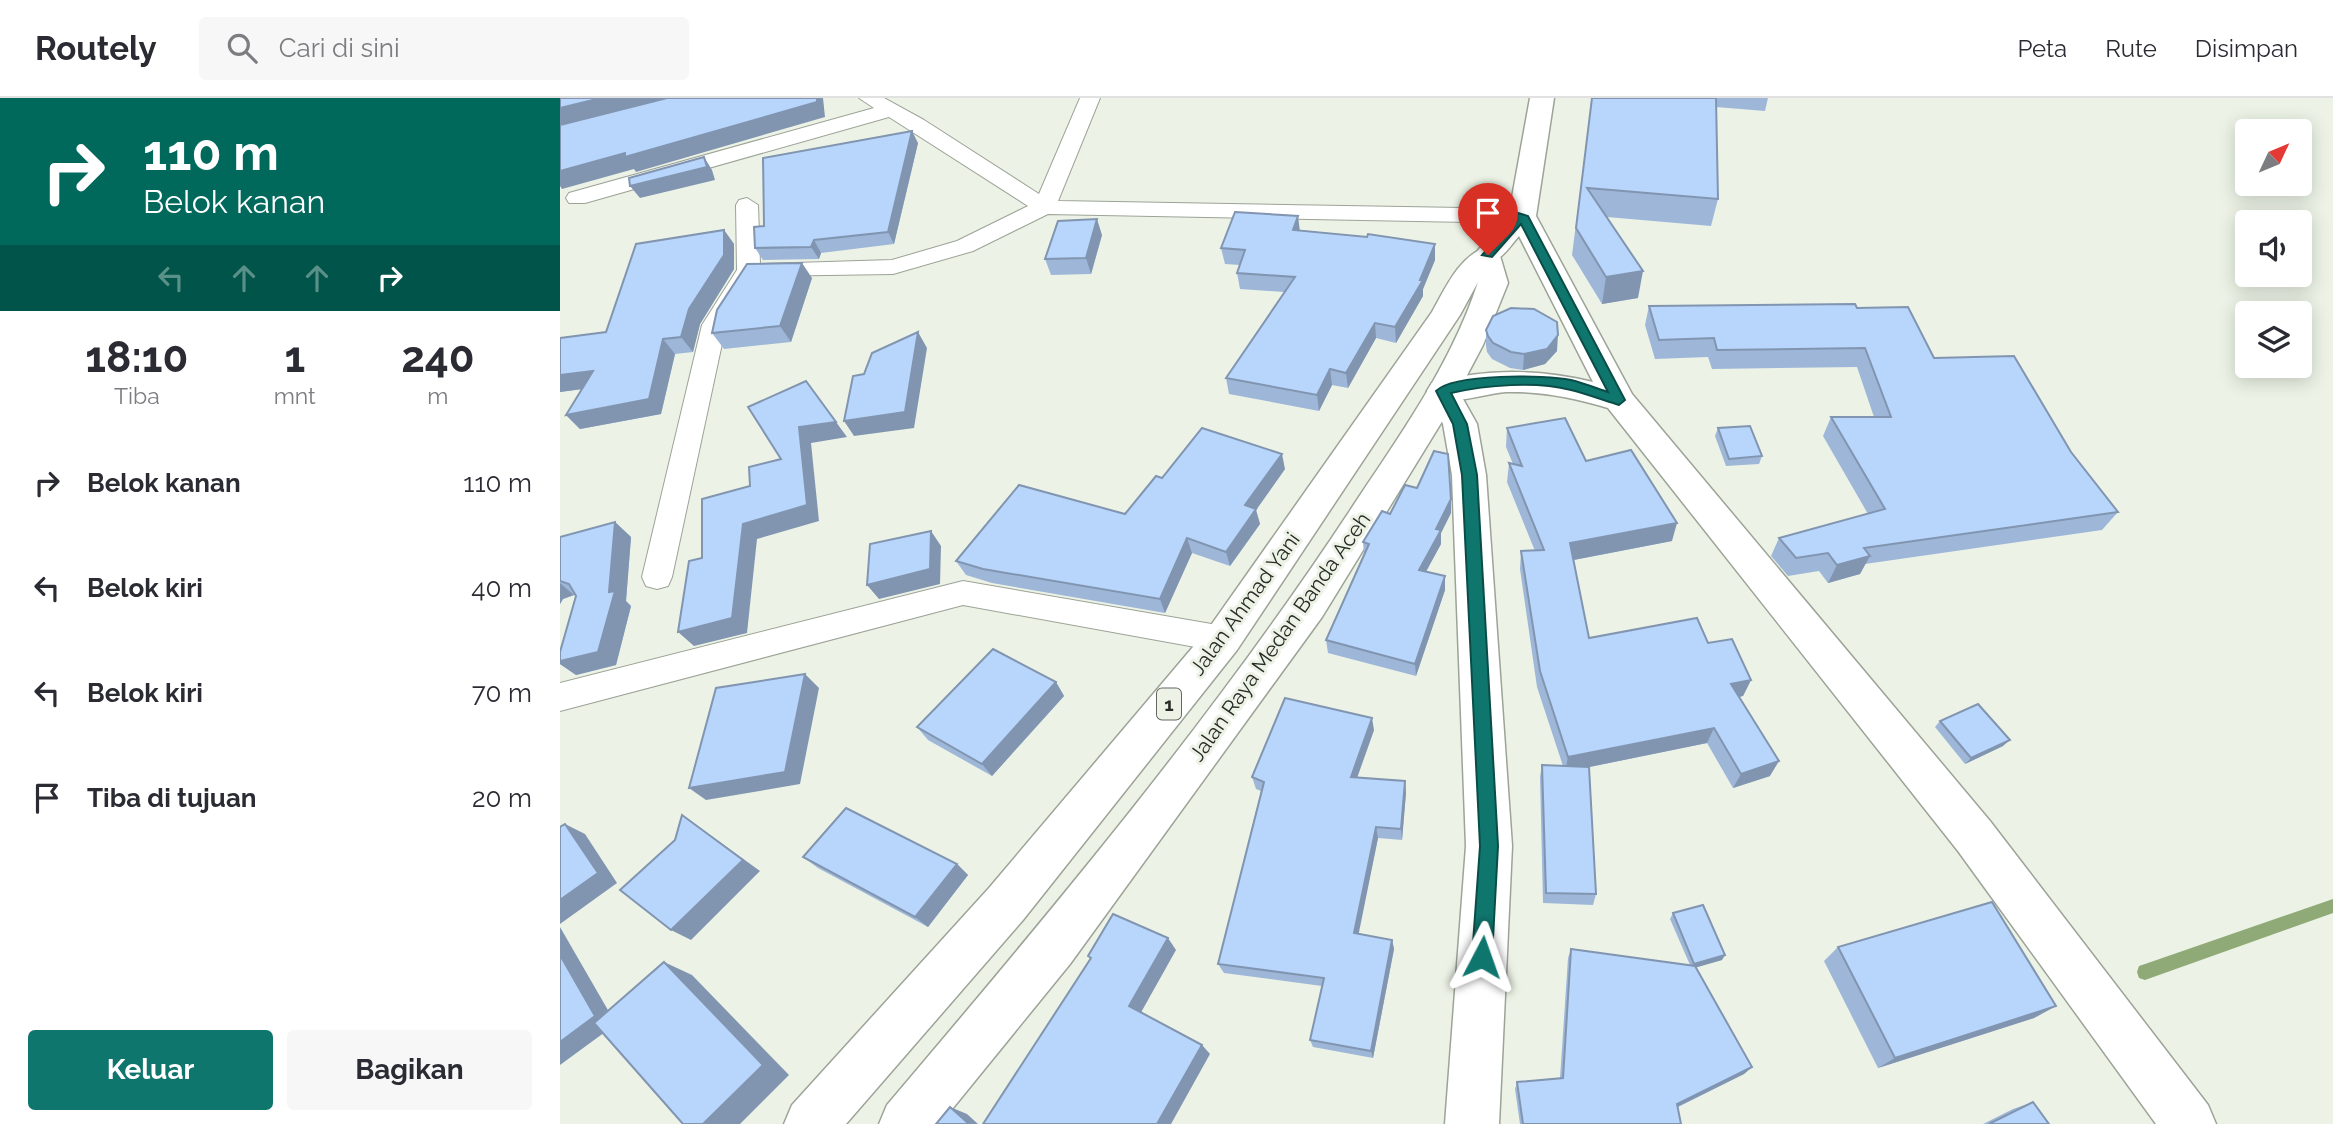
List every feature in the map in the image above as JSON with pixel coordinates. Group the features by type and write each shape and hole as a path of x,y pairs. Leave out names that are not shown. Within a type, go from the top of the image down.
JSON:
{"main road":[{"path":"1542,98 1522,216 1619,400 1974,836 2189,1124"},
{"name":"1","path":"1488,255 1522,216"},
{"name":"Jalan Raya Medan Banda Aceh","path":"906,1124 1053,947 1308,606 1443,391 1468,345 1493,283 1488,255"},
{"name":"Jalan Ahmad Yani","path":"811,1124 1006,904 1223,639 1445,315 1468,275 1488,255"},
{"path":"1472,1124 1489,846 1469,475 1460,424 1443,391 1473,383 1544,382 1570,385 1619,400"}],"street":[{"path":"1044,207 1090,98"},
{"path":"577,198 882,102 1044,207"},
{"path":"657,577 714,325 749,270 747,205"},
{"path":"749,270 893,267 965,246 1044,207 1522,216"},
{"path":"560,697 963,593 1223,639"}],"building":[{"path":"560,98 601,98 560,108"},
{"path":"667,98 817,98 817,102 625,157 625,153 560,171 560,125"},
{"path":"1592,98 1716,98 1718,199 1587,188 1643,271 1606,277 1576,228"},
{"path":"912,131 888,232 814,240 811,247 755,248 754,227 764,226 763,158"},
{"path":"704,157 707,167 630,186 629,178"},
{"path":"1235,212 1298,216 1293,230 1367,237 1368,234 1435,244 1420,280 1423,280 1395,327 1375,323 1346,373 1330,369 1317,395 1226,378 1295,277 1237,273 1245,250 1221,248"},
{"path":"1097,219 1086,258 1045,259 1058,221"},
{"path":"724,230 724,255 689,309 681,337 663,339 649,399 566,415 593,371 560,375 560,338 606,332 636,244"},
{"path":"802,263 780,326 712,333 717,310 747,264"},
{"path":"1855,304 1857,308 1908,307 1934,358 2014,356 2071,452 2118,512 1864,548 1870,556 1837,565 1828,553 1796,558 1779,538 1885,509 1831,417 1891,417 1865,348 1717,350 1714,338 1659,340 1649,306"},
{"path":"1511,308 1534,309 1557,322 1558,335 1547,349 1524,354 1511,352 1493,343 1486,330 1493,316"},
{"path":"918,332 905,412 844,421 853,376 864,374 872,353"},
{"path":"806,381 836,422 799,427 807,505 743,524 732,618 678,632 689,561 702,558 702,499 750,486 749,467 781,459 748,407"},
{"path":"1565,418 1586,461 1631,450 1677,523 1570,543 1589,638 1697,618 1708,643 1732,639 1751,680 1731,684 1779,761 1741,774 1714,728 1568,757 1540,671 1521,551 1544,550 1509,463 1522,466 1507,428"},
{"path":"1750,426 1762,456 1729,459 1718,428"},
{"path":"1202,428 1282,454 1245,505 1256,509 1226,552 1187,538 1160,599 983,569 956,561 1019,485 1125,514 1156,476 1162,478"},
{"path":"1434,451 1448,454 1451,499 1436,529 1441,530 1419,570 1445,576 1415,664 1326,640 1369,544 1363,542 1382,511 1390,514 1405,485 1417,488"},
{"path":"615,522 609,592 615,591 598,652 560,661 560,652 576,596 569,584 560,581 560,537"},
{"path":"931,531 930,569 867,585 870,544"},
{"path":"993,649 1056,682 982,764 917,727"},
{"path":"805,674 785,772 689,788 716,688"},
{"path":"1285,698 1372,718 1351,777 1405,781 1401,829 1376,827 1354,933 1392,940 1371,1051 1310,1040 1324,978 1218,964 1264,782 1252,777"},
{"path":"1978,704 2010,740 1971,758 1940,721"},
{"path":"1542,765 1589,767 1596,894 1546,893"},
{"path":"846,808 957,864 915,917 803,857"},
{"path":"682,815 743,860 671,930 620,890 675,840"},
{"path":"565,824 598,873 560,900 560,827"},
{"path":"1992,902 2056,1006 1895,1058 1838,947"},
{"path":"1703,905 1725,955 1694,964 1673,913"},
{"path":"1113,914 1168,938 1129,1006 1202,1045 1157,1124 983,1124 1091,958 1088,956"},
{"path":"1571,949 1695,966 1752,1067 1677,1104 1681,1124 1523,1124 1517,1082 1563,1078"},
{"path":"560,955 595,1016 560,1042"},
{"path":"664,962 763,1065 703,1124 683,1124 594,1023"},
{"path":"2033,1102 2049,1124 1989,1124"},
{"path":"950,1107 969,1124 936,1124"}],"waterway":[{"path":"2145,972 2333,906"}],"route":[{"path":"1482,957 1489,846 1469,475 1460,424 1443,391 1473,383 1544,382 1570,385 1619,400 1522,216 1488,255"}]}
